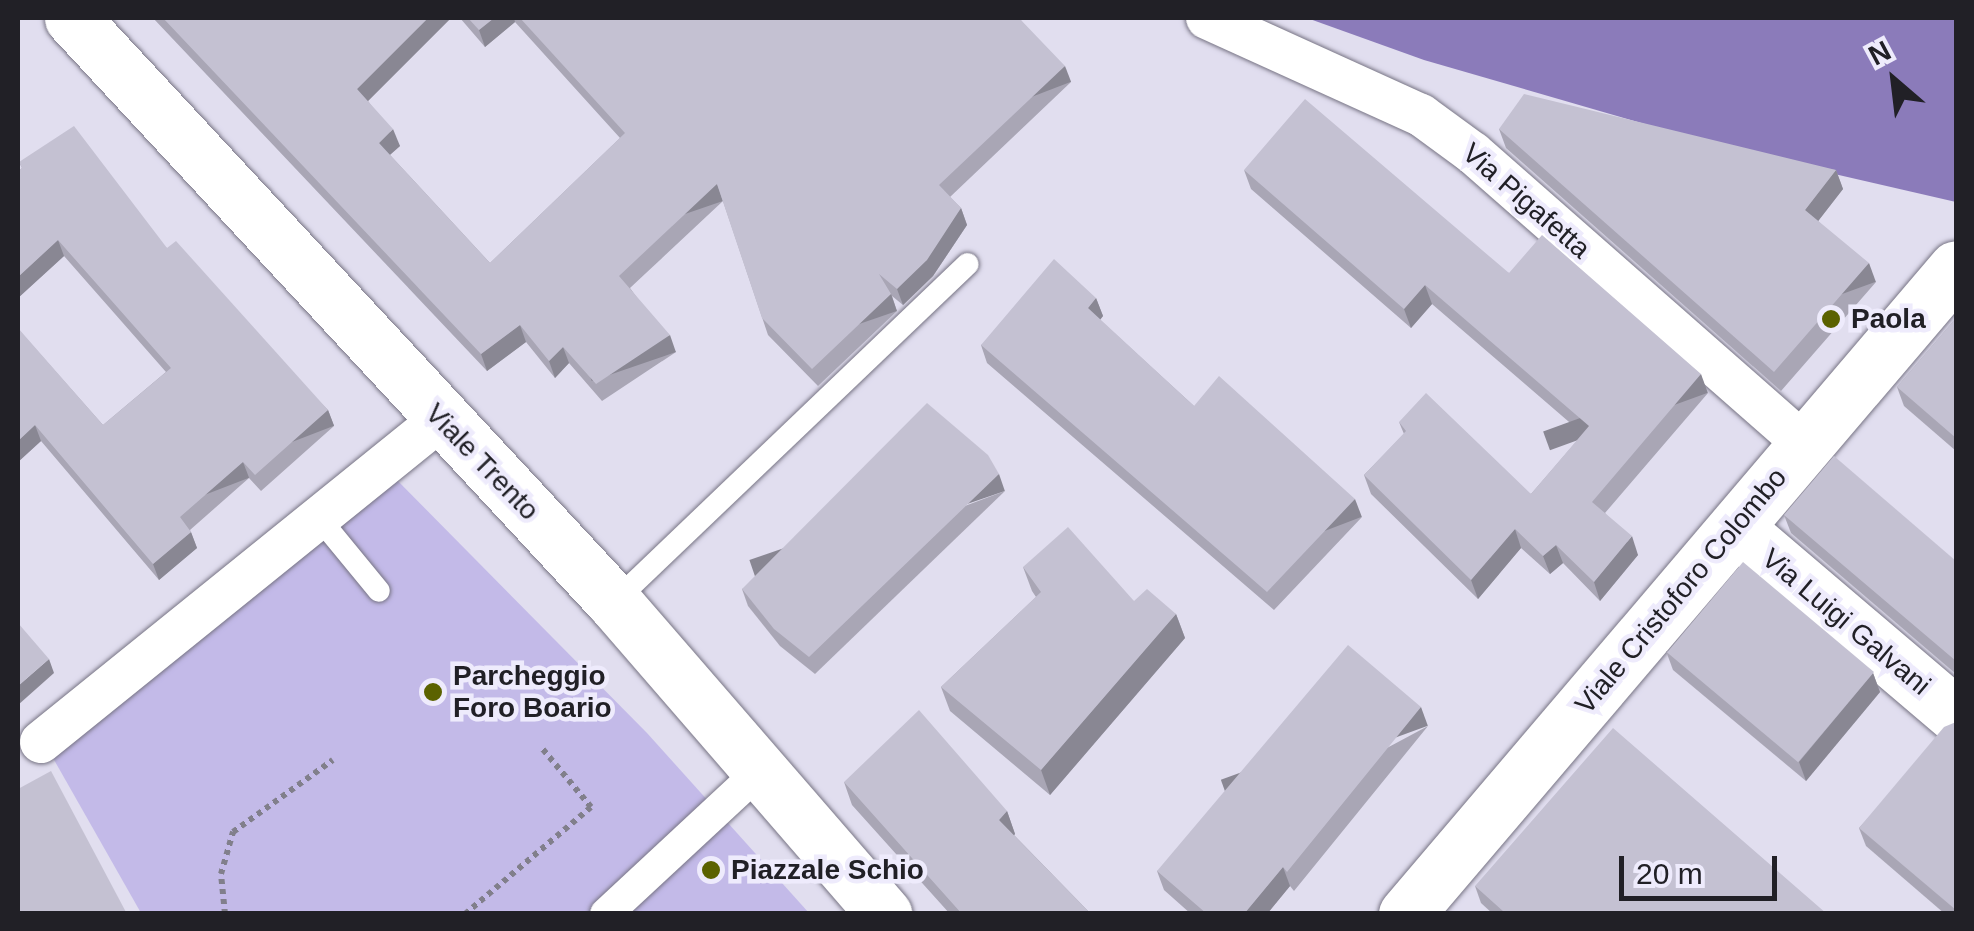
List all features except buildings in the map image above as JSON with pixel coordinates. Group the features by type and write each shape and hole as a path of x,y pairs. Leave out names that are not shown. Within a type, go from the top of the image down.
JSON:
{"main road":[{"name":"Viale Trento","path":"72,18 614,602 884,914"},
{"name":"Viale Cristoforo Colombo","path":"1406,914 1956,269"},
{"name":"Via Luigi Galvani","path":"1736,528 1956,715"}],"street":[{"name":"Via Pigafetta","path":"1207,18 1434,125 1805,444"},
{"path":"41,742 441,420"},
{"path":"606,914 759,772"}],"lane":[{"path":"614,602 968,264"},
{"path":"318,518 380,591"}],"path":[{"path":"464,914 591,806 541,747"},
{"path":"225,914 221,874 232,832 333,760"}],"shaded area":[{"path":"1307,18 1956,18 1956,202 1748,154 1424,60"},
{"path":"390,473 647,733 809,913 141,913 49,751"}],"place":[{"name":"Paola","path":"1831,319"},
{"name":"Parcheggio Foro Boario","path":"433,692"},
{"name":"Piazzale Schio","path":"711,870"}]}
